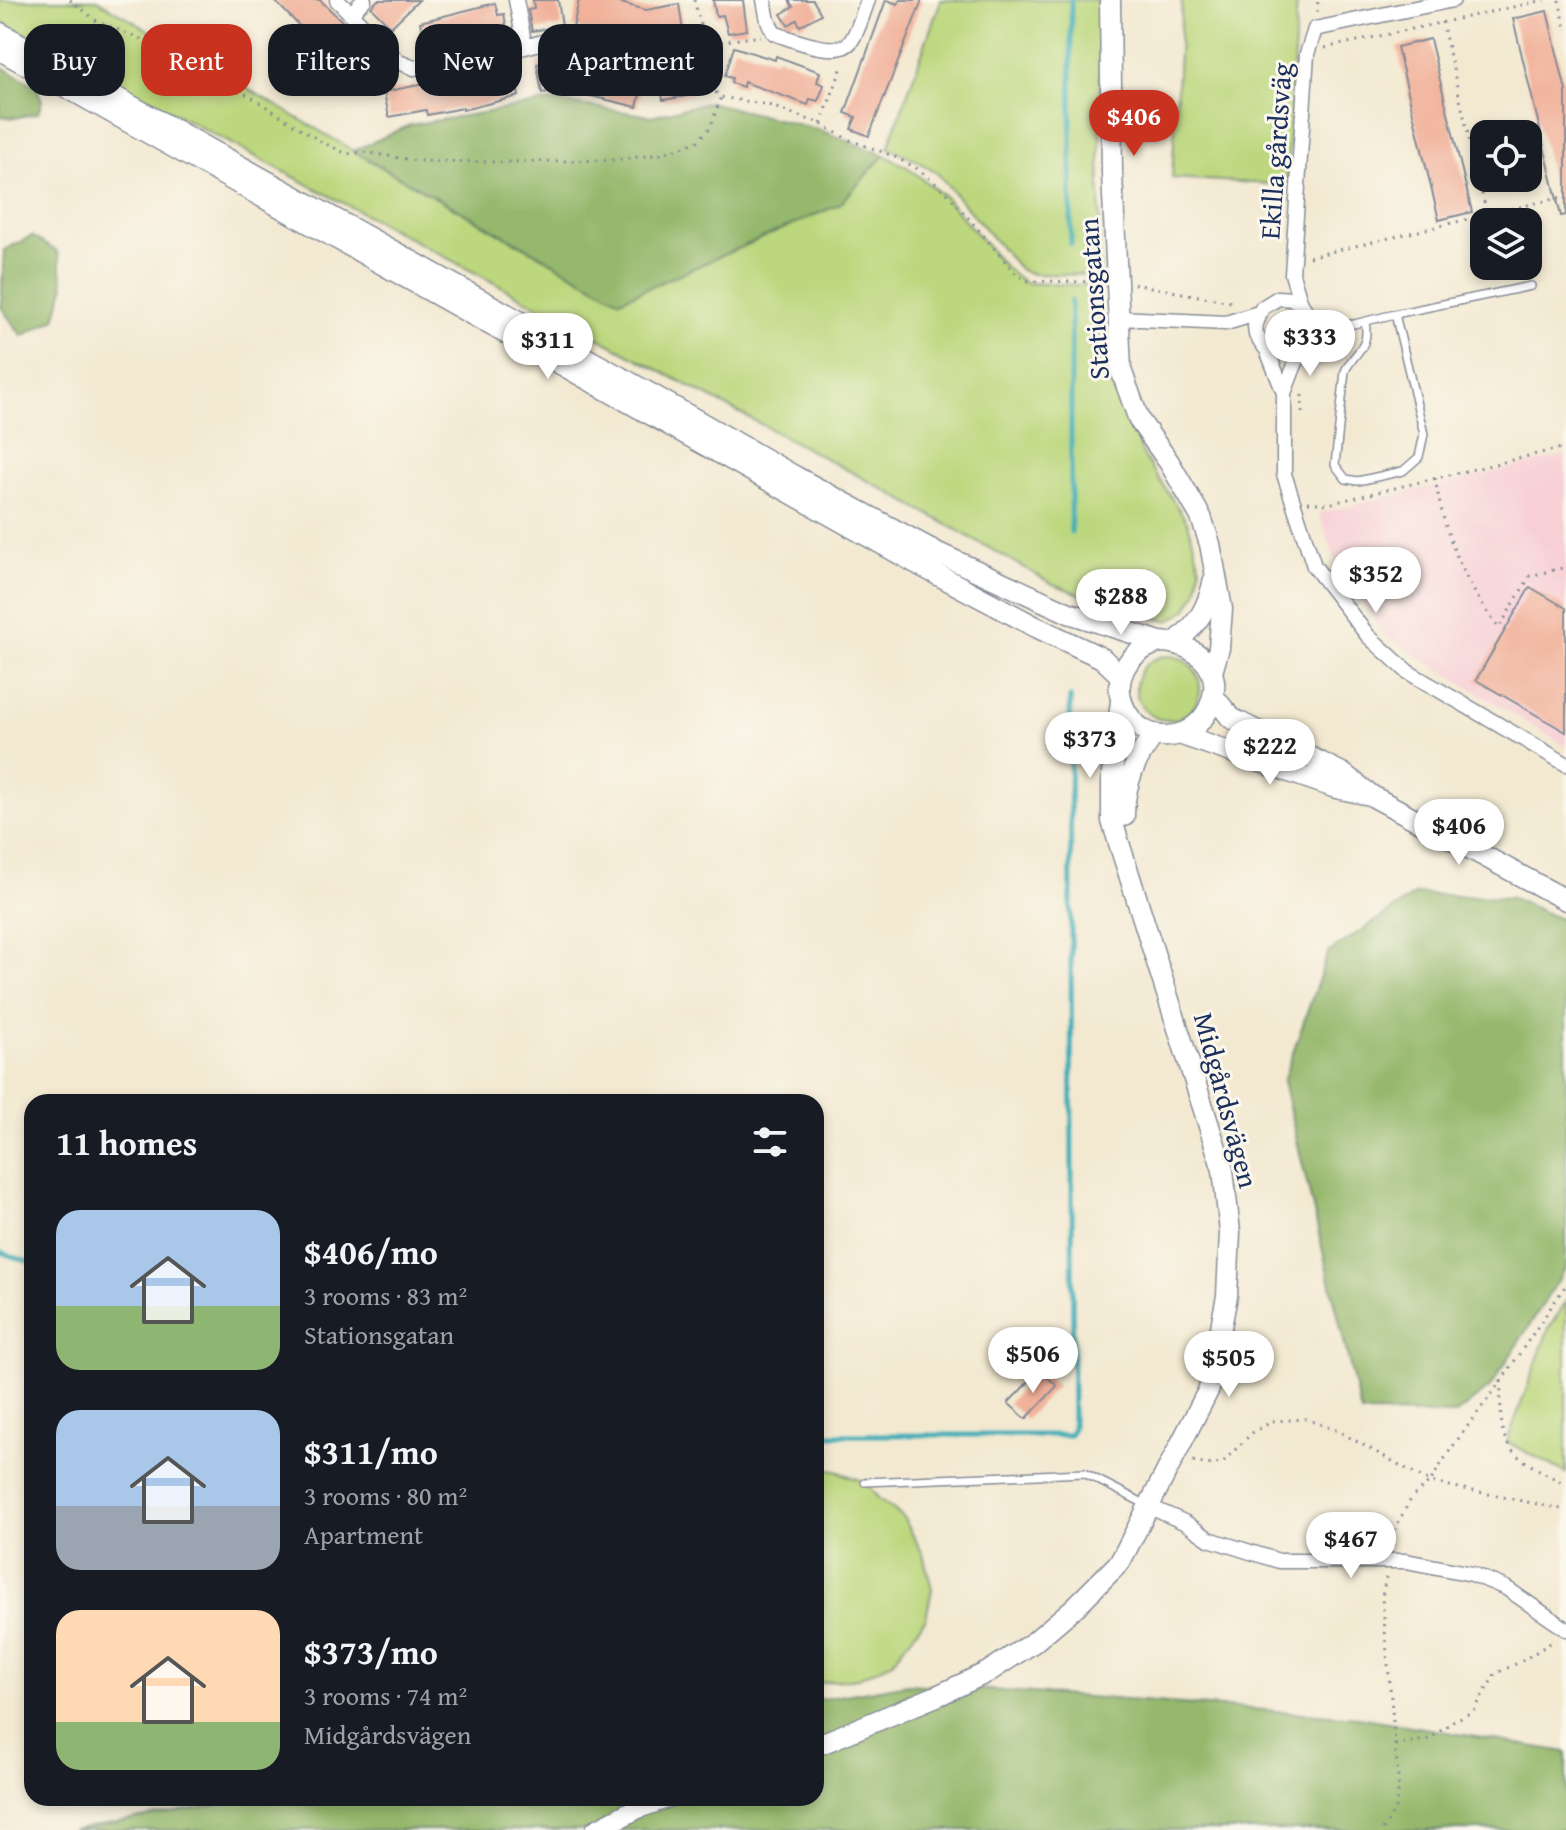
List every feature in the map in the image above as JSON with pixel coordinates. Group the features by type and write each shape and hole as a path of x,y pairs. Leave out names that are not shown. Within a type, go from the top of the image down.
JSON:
{"main road":[{"name":"Stationsgatan","path":"1110,0 1121,370 1139,420 1169,462 1201,517 1222,609 1219,648 1212,672"},
{"path":"0,33 925,546 1069,613 1189,646 1212,672 1214,697 1200,722 1179,734"},
{"path":"0,50 923,567 1102,658 1121,676"},
{"path":"1216,572 1209,598 1196,625 1168,642 1145,646 1134,654 1121,676 1121,701 1128,715 1138,726 1155,734 1179,734 1336,788 1372,796"},
{"path":"1214,697 1231,718 1342,773 1372,796 1566,900"},
{"name":"Midgårdsvägen","path":"824,1743 988,1672 1034,1642 1075,1607 1120,1562 1209,1389 1227,1296 1230,1232 1223,1170 1112,821 1112,774 1121,701"},
{"name":"Midgårdsvägen","path":"1123,852 1127,786 1141,751 1155,734"},
{"path":"596,1830 644,1806"}],"street":[{"path":"337,0 399,62 414,68 538,43"},
{"path":"350,14 364,0"},
{"path":"516,0 525,47"},
{"path":"764,0 774,33 832,49 843,48 851,42 868,0"},
{"name":"Ekilla gårdsväg","path":"1292,274 1299,257 1307,54 1315,29 1453,0"},
{"path":"1278,298 1292,274"},
{"path":"1284,393 1307,352 1311,335 1306,310 1292,274"},
{"path":"1338,325 1306,310 1292,299 1278,298 1269,302 1259,313 1255,326 1284,393 1284,474 1314,566 1368,636 1408,672 1566,764"},
{"path":"1119,318 1226,323 1259,313"},
{"path":"1226,323 1284,355 1307,352"},
{"path":"1311,335 1338,325"},
{"path":"1150,1507 1186,1523 1209,1539 1279,1561 1415,1562 1472,1574 1506,1588 1563,1633"}],"lane":[{"path":"1338,325 1365,322 1531,286"},
{"path":"1365,322 1365,345 1345,371 1335,465 1346,479 1358,481 1403,471 1419,457 1423,446 1424,434 1395,314"},
{"path":"865,1482 1084,1473 1150,1507"}],"path":[{"path":"70,0 98,22 139,38 194,72 248,95 320,141 347,154 364,152 417,161 511,162 615,160 661,154 697,142 710,128 721,97 768,105 821,124 847,139 918,169 948,194 1016,274 1026,281 1151,285 1239,303"},
{"path":"694,0 701,24"},
{"path":"1324,48 1545,0"},
{"path":"1559,0 1566,29"},
{"path":"1442,22 1485,208"},
{"path":"723,40 774,33"},
{"path":"821,124 851,42"},
{"path":"1516,208 1566,196"},
{"path":"1299,257 1470,219"},
{"path":"1307,352 1343,338 1338,325"},
{"path":"1302,382 1302,413"},
{"path":"1308,502 1328,504 1566,447"},
{"path":"1435,478 1449,540 1479,602 1499,628 1530,576 1566,567"},
{"path":"1383,1830 1395,1809 1399,1788 1382,1597 1395,1528 1412,1497 1430,1482 1566,1285"},
{"path":"1501,1381 1501,1434 1506,1445 1514,1454 1566,1485"},
{"path":"1177,1455 1206,1465 1222,1463 1252,1433 1273,1421 1306,1419 1338,1431 1430,1482 1566,1510"},
{"path":"1395,1745 1430,1739 1453,1721 1474,1711 1495,1674 1522,1661 1563,1633"}],"shaded area":[{"path":"1566,455 1566,746 1389,639 1340,573 1319,513"}],"green space":[{"path":"0,0 97,0 141,26 141,96 125,87 125,24 24,24 24,34 0,20"},
{"path":"941,0 1100,0 1100,275 1033,274 1020,270 938,174 888,148"},
{"path":"1182,0 1297,0 1287,185 1172,178"},
{"path":"0,66 24,79 24,96 40,96 42,100 38,113 14,118 0,116"},
{"path":"252,91 398,177 620,300 840,204 884,155 907,167 944,196 1004,266 1025,283 1099,286 1102,329 1098,357 1100,373 1112,386 1145,458 1188,523 1200,567 1197,592 1186,610 1169,621 1132,614 1053,584 887,491 141,96 252,96"},
{"path":"554,101 651,116 709,102 820,130 884,155 840,204 620,300 353,151 410,125"},
{"path":"32,236 58,252 64,288 55,319 22,336 1,307 4,250"},
{"path":"1168,656 1186,662 1194,670 1200,688 1194,706 1186,714 1168,720 1150,714 1142,706 1136,688 1142,670 1150,662"},
{"path":"1416,894 1513,898 1566,922 1566,1268 1490,1387 1456,1414 1361,1413 1283,1081 1328,953"},
{"path":"1566,1302 1566,1473 1507,1442 1549,1328"},
{"path":"824,1469 865,1482 879,1499 903,1517 923,1554 932,1589 926,1618 891,1663 858,1678 824,1682"},
{"path":"908,1684 1358,1717 1566,1752 1566,1830 71,1830 209,1806 824,1806 824,1699"}],"building":[{"path":"274,0 320,0 345,24 298,24"},
{"path":"378,0 419,0 394,24 388,24 371,7"},
{"path":"533,0 558,0 562,24 538,24 538,30 532,31 528,10 534,9"},
{"path":"579,0 610,0 646,10 679,4 682,24 574,24"},
{"path":"713,0 743,0 747,30 728,33 723,15 716,16"},
{"path":"789,0 813,0 821,14 800,26 797,20 788,25 781,14 793,7"},
{"path":"886,0 898,4 900,0 922,0 869,136 851,129 856,117 845,113"},
{"path":"495,3 498,15 504,14 506,24 420,24"},
{"path":"1547,11 1566,91 1566,215 1561,216 1542,138 1542,120 1538,120 1513,19"},
{"path":"1430,39 1470,212 1439,220 1397,47"},
{"path":"734,47 775,60 776,56 820,72 817,82 824,85 818,101 810,99 808,105 744,82 743,87 731,83 732,78 725,76"},
{"path":"415,86 415,96 519,96 463,110 427,115 426,110 389,117 385,96 399,96 399,89"},
{"path":"591,96 640,96 637,107"},
{"path":"662,96 687,96 663,100"},
{"path":"1530,587 1566,608 1566,732 1476,680"},
{"path":"1040,1370 1057,1386 1026,1419 1008,1403"}],"waterway":[{"path":"1071,0 1071,244"},
{"path":"1071,301 1071,532"},
{"path":"824,1435 1070,1435 1073,1427 1070,697"},
{"path":"0,1252 24,1260"}]}
